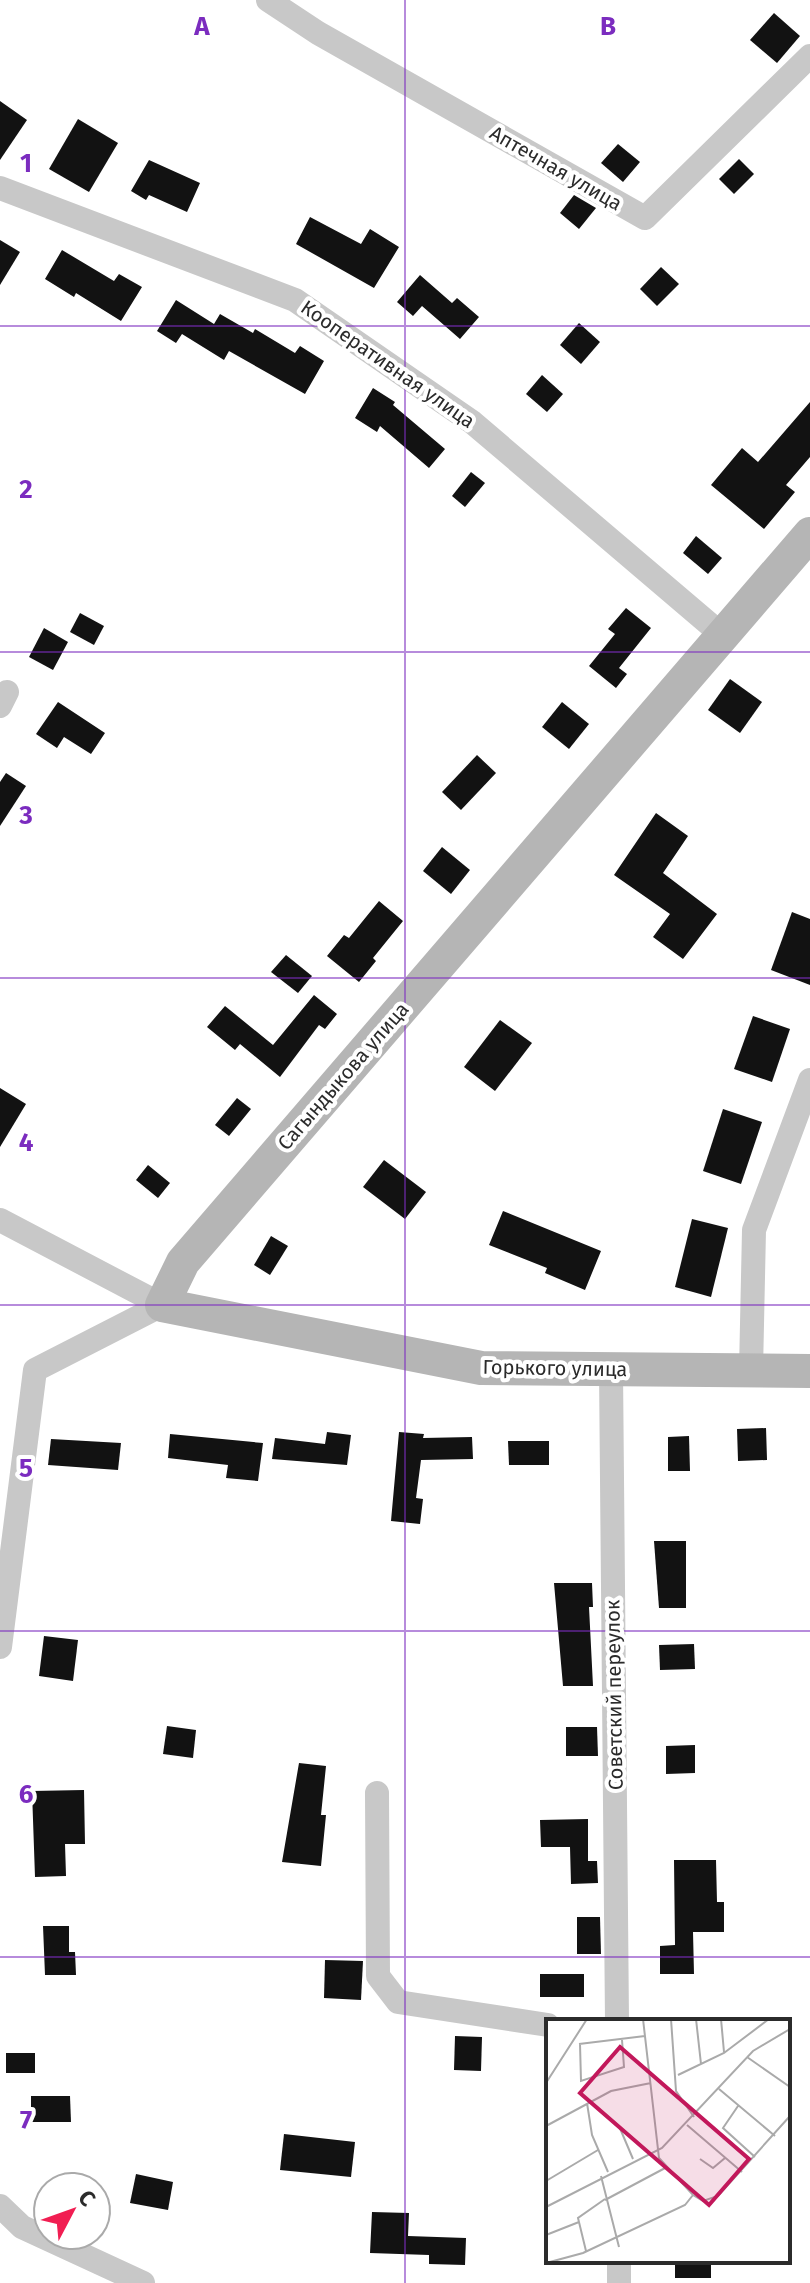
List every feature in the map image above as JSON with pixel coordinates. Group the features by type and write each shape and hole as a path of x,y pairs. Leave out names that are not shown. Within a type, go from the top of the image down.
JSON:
{"street":[{"name":"Аптечная улица","path":"268,0 318,33 645,218 810,56"},
{"name":"Кооперативная улица","path":"0,188 295,300 472,422 721,634"},
{"name":"Сагындыкова улица","path":"162,1305 183,1262 810,534"},
{"path":"751,1371 754,1230 810,1080"},
{"path":"0,1220 162,1305"},
{"path":"0,1647 7,1522 35,1370 162,1305"},
{"name":"Горького улица","path":"162,1305 481,1368 810,1371"},
{"name":"Советский переулок","path":"611,1370 617,2019"},
{"path":"377,1793 378,1976 398,2002 546,2025"},
{"path":"0,2206 22,2227 143,2283"}],"building":[{"path":"774,13 800,36 777,63 750,40"},
{"path":"0,101 27,120 0,160"},
{"path":"78,119 118,143 89,192 49,169"},
{"path":"618,144 640,162 623,182 601,163"},
{"path":"739,159 754,174 734,194 719,179"},
{"path":"149,160 200,183 187,212 149,195 146,200 131,191"},
{"path":"574,195 596,208 579,229 560,213"},
{"path":"310,217 361,244 370,229 399,247 374,288 296,244"},
{"path":"0,240 20,252 0,285"},
{"path":"62,250 114,281 119,274 142,287 121,321 76,293 74,297 45,279"},
{"path":"661,267 679,284 657,306 640,289"},
{"path":"420,275 452,303 457,298 479,317 460,339 422,306 413,316 397,302"},
{"path":"176,300 214,324 220,314 253,333 255,329 295,353 300,346 324,361 305,394 229,351 224,360 182,334 176,343 157,331"},
{"path":"579,323 600,342 581,364 560,345"},
{"path":"542,375 563,394 547,412 526,394"},
{"path":"373,388 395,402 393,405 445,449 429,468 380,426 377,432 355,418"},
{"path":"810,402 810,457 786,485 795,492 764,529 711,485 742,448 758,462"},
{"path":"471,472 485,483 465,507 452,496"},
{"path":"696,536 722,558 708,574 683,553"},
{"path":"626,608 651,628 619,668 627,674 616,688 589,666 615,634 608,629"},
{"path":"80,613 104,626 94,645 70,632"},
{"path":"44,628 68,642 53,670 29,657"},
{"path":"730,679 762,702 740,733 708,710"},
{"path":"58,702 105,733 91,754 64,737 57,748 36,734"},
{"path":"562,702 589,724 569,749 542,727"},
{"path":"477,755 496,773 461,810 442,792"},
{"path":"6,773 26,786 0,826 0,782"},
{"path":"656,813 688,836 663,873 717,914 683,959 653,937 670,914 614,875"},
{"path":"442,847 470,870 451,894 423,871"},
{"path":"379,901 403,921 373,958 376,961 359,982 327,956 344,935 349,938"},
{"path":"792,912 810,919 810,985 771,970"},
{"path":"286,955 312,976 298,993 271,972"},
{"path":"314,995 337,1014 325,1029 319,1025 280,1077 240,1044 235,1050 207,1027 225,1006 273,1045"},
{"path":"753,1016 790,1029 772,1082 734,1069"},
{"path":"500,1020 532,1043 495,1091 464,1067"},
{"path":"0,1088 26,1104 0,1147"},
{"path":"237,1098 251,1109 229,1136 215,1125"},
{"path":"723,1109 762,1122 741,1184 703,1171"},
{"path":"384,1160 426,1192 405,1219 363,1187"},
{"path":"148,1165 170,1183 158,1198 136,1180"},
{"path":"503,1211 601,1251 585,1290 545,1273 547,1268 489,1245"},
{"path":"692,1219 728,1228 711,1297 675,1287"},
{"path":"271,1236 288,1246 270,1275 254,1265"},
{"path":"766,1428 767,1460 738,1461 737,1429"},
{"path":"327,1432 351,1435 347,1465 272,1459 275,1438 325,1444"},
{"path":"399,1432 424,1434 423,1438 472,1437 473,1459 421,1460 416,1498 423,1499 420,1524 391,1521"},
{"path":"170,1434 263,1443 258,1481 226,1478 228,1465 168,1458"},
{"path":"689,1436 690,1471 668,1471 668,1437"},
{"path":"51,1439 121,1443 118,1470 48,1465"},
{"path":"508,1441 549,1441 549,1465 509,1465"},
{"path":"654,1541 686,1541 686,1608 659,1608"},
{"path":"554,1583 592,1583 593,1607 589,1607 593,1686 563,1686"},
{"path":"44,1636 78,1640 73,1681 39,1676"},
{"path":"694,1644 695,1669 660,1670 659,1645"},
{"path":"167,1726 196,1730 193,1758 163,1754"},
{"path":"566,1727 597,1727 598,1756 566,1756"},
{"path":"695,1745 695,1773 666,1774 666,1746"},
{"path":"299,1763 326,1766 321,1815 326,1815 321,1866 282,1862"},
{"path":"84,1790 85,1844 65,1844 66,1876 35,1877 32,1791"},
{"path":"588,1819 588,1861 597,1861 598,1883 571,1884 570,1847 541,1847 540,1820"},
{"path":"674,1860 716,1860 717,1902 724,1902 724,1932 693,1932 694,1974 660,1974 660,1946 675,1945"},
{"path":"577,1917 600,1917 601,1954 577,1954"},
{"path":"43,1926 69,1926 69,1952 75,1952 76,1975 45,1975"},
{"path":"325,1960 363,1961 361,2000 324,1998"},
{"path":"540,1974 584,1974 584,1997 540,1997"},
{"path":"455,2036 482,2037 481,2071 454,2070"},
{"path":"6,2053 35,2053 35,2073 6,2073"},
{"path":"31,2096 70,2096 71,2122 31,2122"},
{"path":"284,2134 355,2142 351,2177 280,2170"},
{"path":"136,2174 173,2182 168,2210 130,2203"},
{"path":"372,2212 409,2213 408,2236 466,2238 465,2265 429,2264 429,2255 370,2253"},
{"path":"675,2263 711,2263 711,2278 675,2278"}]}
